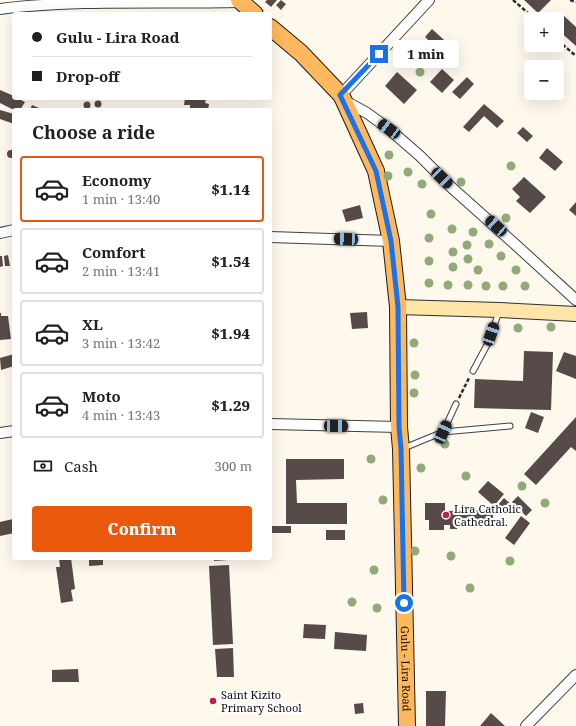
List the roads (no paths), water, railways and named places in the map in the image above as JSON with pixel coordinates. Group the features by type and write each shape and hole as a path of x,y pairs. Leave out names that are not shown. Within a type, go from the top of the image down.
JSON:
{"main road":[{"path":"240,1 253,12"},
{"name":"Gulu - Lira Road","path":"272,29 301,53 342,98 376,171 391,241 398,307 399,427 401,449 407,726"},
{"path":"398,307 576,314"}],"street":[{"path":"429,0 342,98 367,113 389,129 576,300"},
{"path":"0,9 65,4 240,1"},
{"path":"0,233 12,230"},
{"path":"272,236 391,241"},
{"path":"272,424 399,427"},
{"path":"0,433 12,431"},
{"path":"526,726 576,675"}],"lane":[{"path":"473,372 487,346 499,310"},
{"path":"443,432 456,404"},
{"path":"401,449 443,432 510,426"}],"place":[{"name":"Lira Catholic Cathedral.","path":"446,515"},
{"name":"Saint Kizito Primary School","path":"213,701"}]}
